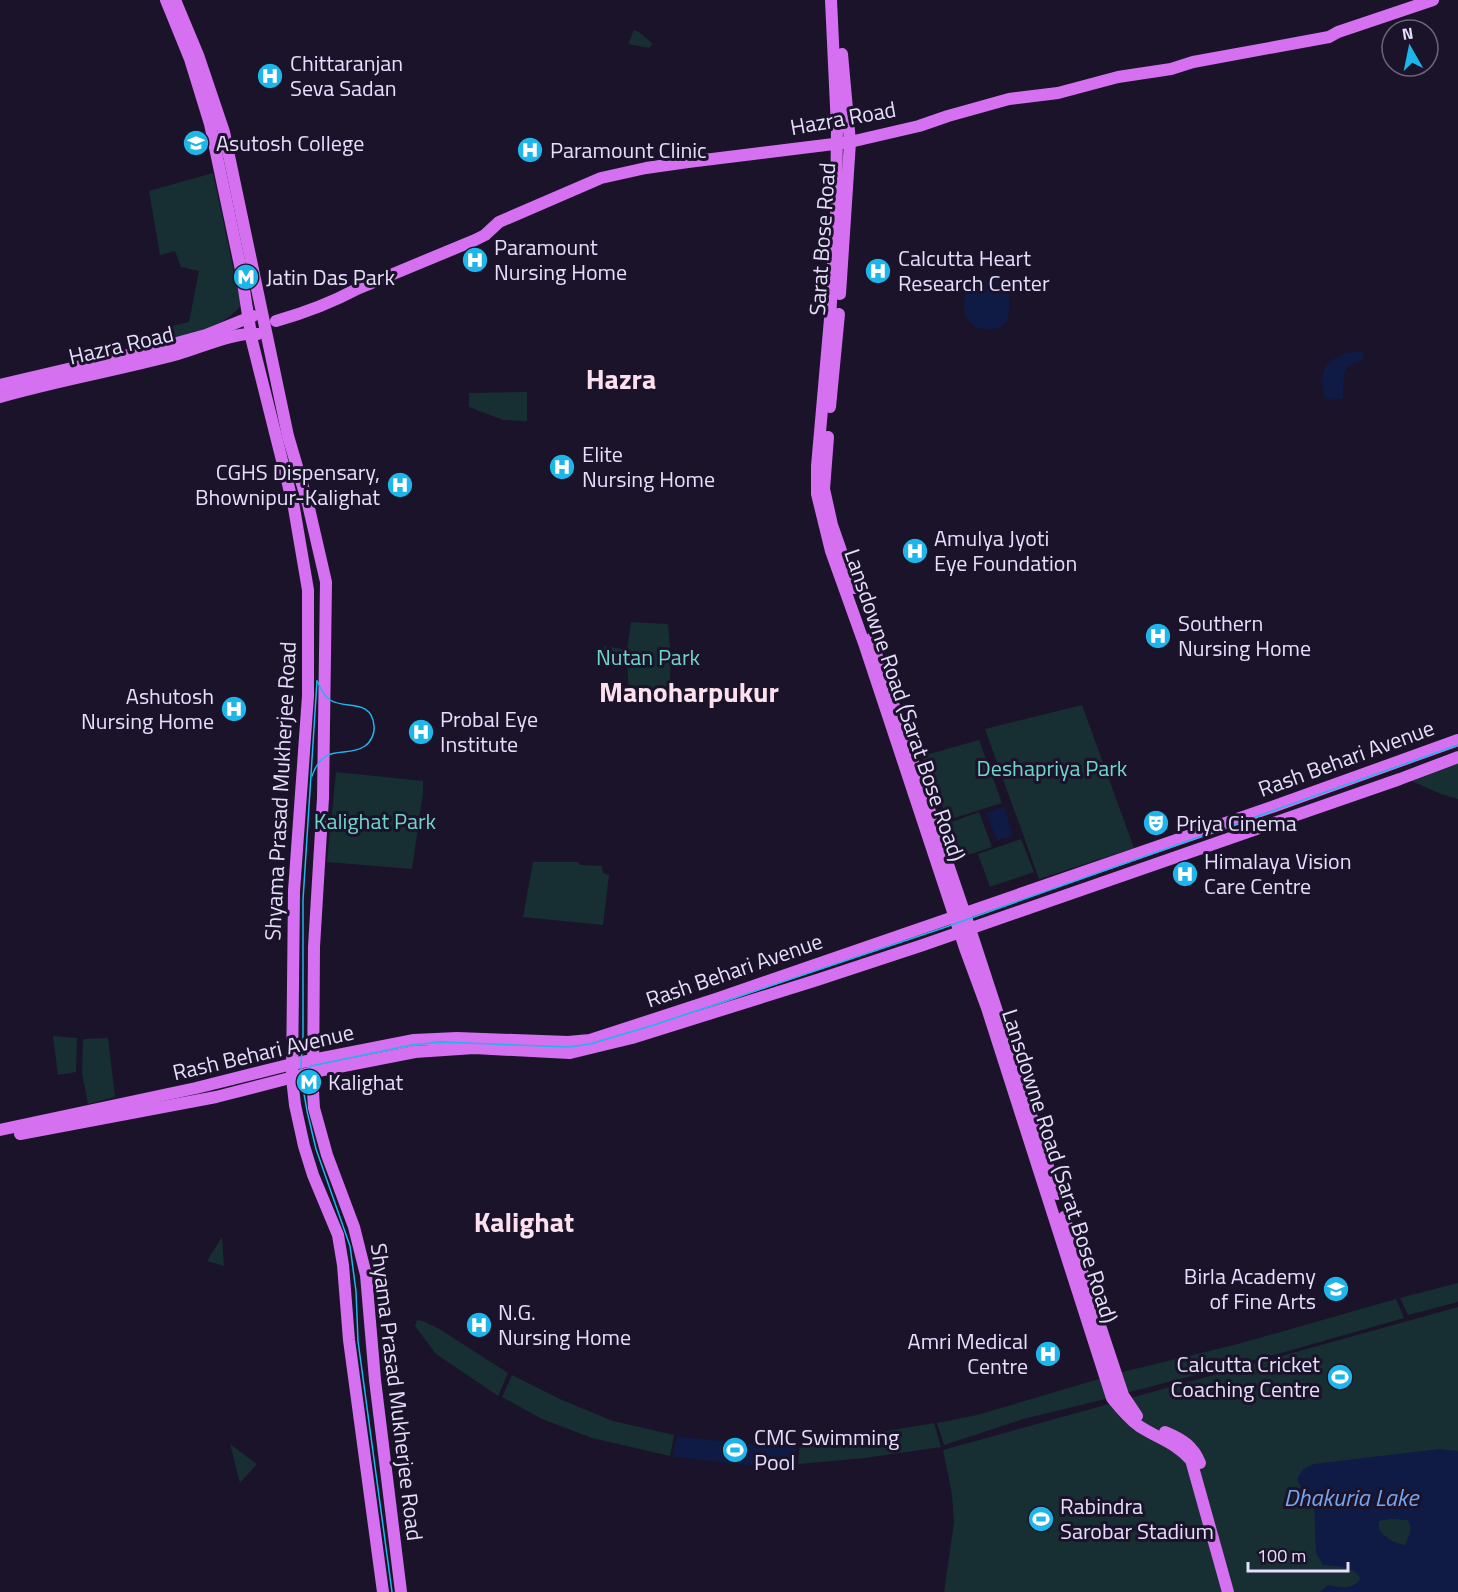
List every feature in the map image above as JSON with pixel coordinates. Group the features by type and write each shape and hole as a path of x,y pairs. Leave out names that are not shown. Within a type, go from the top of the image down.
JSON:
{"main road":[{"name":"Shyama Prasad Mukherjee Road","path":"166,0 185,46 210,124 241,270 250,333 294,508 308,590 308,696 294,891 292,1078 304,1146 313,1175 338,1235 343,1265 349,1340 383,1592"},
{"name":"Shyama Prasad Mukherjee Road","path":"175,0 198,55 224,132 288,436 308,504 326,582 323,798 314,947 313,1091 327,1155 354,1227 366,1275 400,1592"},
{"name":"Lansdowne Road (Sarat Bose Road)","path":"831,0 843,143 816,494 831,551 965,930 1112,1398 1126,1416 1179,1447 1191,1460 1228,1592"},
{"name":"Sarat Bose Road","path":"837,0 843,143 837,337"},
{"name":"Hazra Road","path":"276,321 341,298 357,289 476,240 499,222 601,178 646,168 843,143 919,126 1009,99 1058,93 1118,77 1171,69 1193,62 1329,37 1433,0"},
{"name":"Hazra Road","path":"0,385 166,346 206,335 248,317 263,315"},
{"path":"263,315 276,321 267,334"},
{"name":"Hazra Road","path":"0,397 73,377 177,354 250,333 267,334"},
{"name":"Lansdowne Road (Sarat Bose Road)","path":"837,337 824,489 832,525 959,914"},
{"name":"Rash Behari Avenue","path":"0,1137 216,1097 292,1078 313,1066 414,1040 457,1038 568,1042 590,1040 648,1023 1322,790 1458,740"},
{"name":"Rash Behari Avenue","path":"0,1130 196,1088 292,1064 313,1066 444,1049 483,1048 570,1053 632,1038 817,980 965,930 1458,757"},
{"path":"965,930 1123,1395 1135,1414 1143,1421 1181,1438 1198,1458 1233,1592"},
{"path":"812,966 817,980"}],"green space":[{"path":"634,30 653,44 649,48 628,44"},
{"name":"Jatin Das Park","path":"213,173 241,305 219,323 172,339 168,327 189,322 199,271 181,267 175,251 160,255 149,191"},
{"path":"527,392 527,421 503,420 469,407 469,393"},
{"name":"Nutan Park","path":"631,622 668,624 671,658 669,694 629,693 627,664 602,659 604,646 627,650"},
{"name":"Deshapriya Park","path":"1082,705 1134,848 1039,879 985,729"},
{"path":"979,740 1002,803 948,820 922,756"},
{"path":"1458,762 1458,799 1407,779"},
{"name":"Kalighat Park","path":"336,772 423,781 412,869 327,862"},
{"path":"979,812 992,847 962,857 949,823"},
{"path":"1021,839 1034,872 990,887 978,854"},
{"path":"533,862 578,862 580,865 602,866 603,873 609,875 603,925 523,917"},
{"path":"53,1036 77,1038 76,1072 58,1075"},
{"path":"108,1038 115,1097 88,1104 82,1073 83,1039"},
{"path":"222,1237 224,1266 207,1261"},
{"path":"1458,1283 1458,1302 1408,1315 1400,1298"},
{"path":"1396,1299 1404,1318 1281,1353 1122,1394 1114,1374 1238,1344"},
{"path":"1458,1307 1458,1592 944,1592 954,1523 952,1494 943,1450"},
{"path":"417,1320 441,1330 508,1373 498,1396 436,1354 415,1326"},
{"path":"512,1375 562,1400 613,1421 674,1435 670,1456 592,1438 542,1419 502,1397"},
{"path":"1109,1376 1118,1396 1023,1419 944,1445 937,1423 977,1415"},
{"path":"934,1423 941,1447 865,1458 798,1464 800,1443 835,1440"},
{"path":"230,1444 257,1464 240,1483"}],"water":[{"path":"994,278 1001,281 1008,291 1007,320 1002,326 994,329 976,327 966,317 964,302 966,293 969,285"},
{"path":"1353,352 1363,352 1364,360 1347,366 1344,375 1343,398 1330,400 1324,398 1322,380 1326,367 1336,358"},
{"path":"1004,807 1013,836 997,840 986,813"},
{"name":"CMC Swimming Pool","path":"677,1436 747,1444 796,1443 794,1464 754,1466 673,1457"},
{"name":"Dhakuria Lake","path":"1439,1449 1458,1451 1458,1592 1320,1592 1328,1585 1350,1587 1360,1579 1358,1574 1350,1569 1323,1565 1316,1553 1314,1501 1301,1488 1297,1479 1303,1469 1314,1464","holes":["1407,1520 1410,1529 1405,1545 1390,1540 1379,1529 1379,1521"]}],"tram line":[{"path":"317,681 303,900 302,1082 316,1149 350,1246 356,1291 358,1341 392,1592"},
{"path":"312,776 323,758 336,753 358,750 365,746 371,740 374,729 372,717 368,712 357,706 330,700 317,681"},
{"path":"299,1088 303,1075 311,1066 411,1045 440,1042 569,1047 590,1044 654,1025 943,928 1458,745"}],"place":[{"name":"Chittaranjan Seva Sadan","path":"270,76"},
{"name":"Asutosh College","path":"196,143"},
{"name":"Paramount Clinic","path":"530,150"},
{"name":"Paramount Nursing Home","path":"475,260"},
{"name":"Calcutta Heart Research Center","path":"878,271"},
{"name":"Jatin Das Park","path":"246,277"},
{"name":"Elite Nursing Home","path":"562,467"},
{"name":"CGHS Dispensary, Bhownipur-Kalighat","path":"400,485"},
{"name":"Amulya Jyoti Eye Foundation","path":"915,551"},
{"name":"Southern Nursing Home","path":"1158,636"},
{"name":"Ashutosh Nursing Home","path":"234,709"},
{"name":"Probal Eye Institute","path":"421,732"},
{"name":"Priya Cinema","path":"1156,823"},
{"name":"Himalaya Vision Care Centre","path":"1185,874"},
{"name":"Kalighat","path":"309,1082"},
{"name":"Birla Academy of Fine Arts","path":"1336,1289"},
{"name":"N.G. Nursing Home","path":"479,1325"},
{"name":"Amri Medical Centre","path":"1048,1354"},
{"name":"Calcutta Cricket Coaching Centre","path":"1340,1377"},
{"name":"CMC Swimming Pool","path":"735,1450"},
{"name":"Rabindra Sarobar Stadium","path":"1041,1519"}],"district":[{"name":"Hazra","path":"621,378"},
{"name":"Manoharpukur","path":"689,691"},
{"name":"Kalighat","path":"524,1221"}]}
